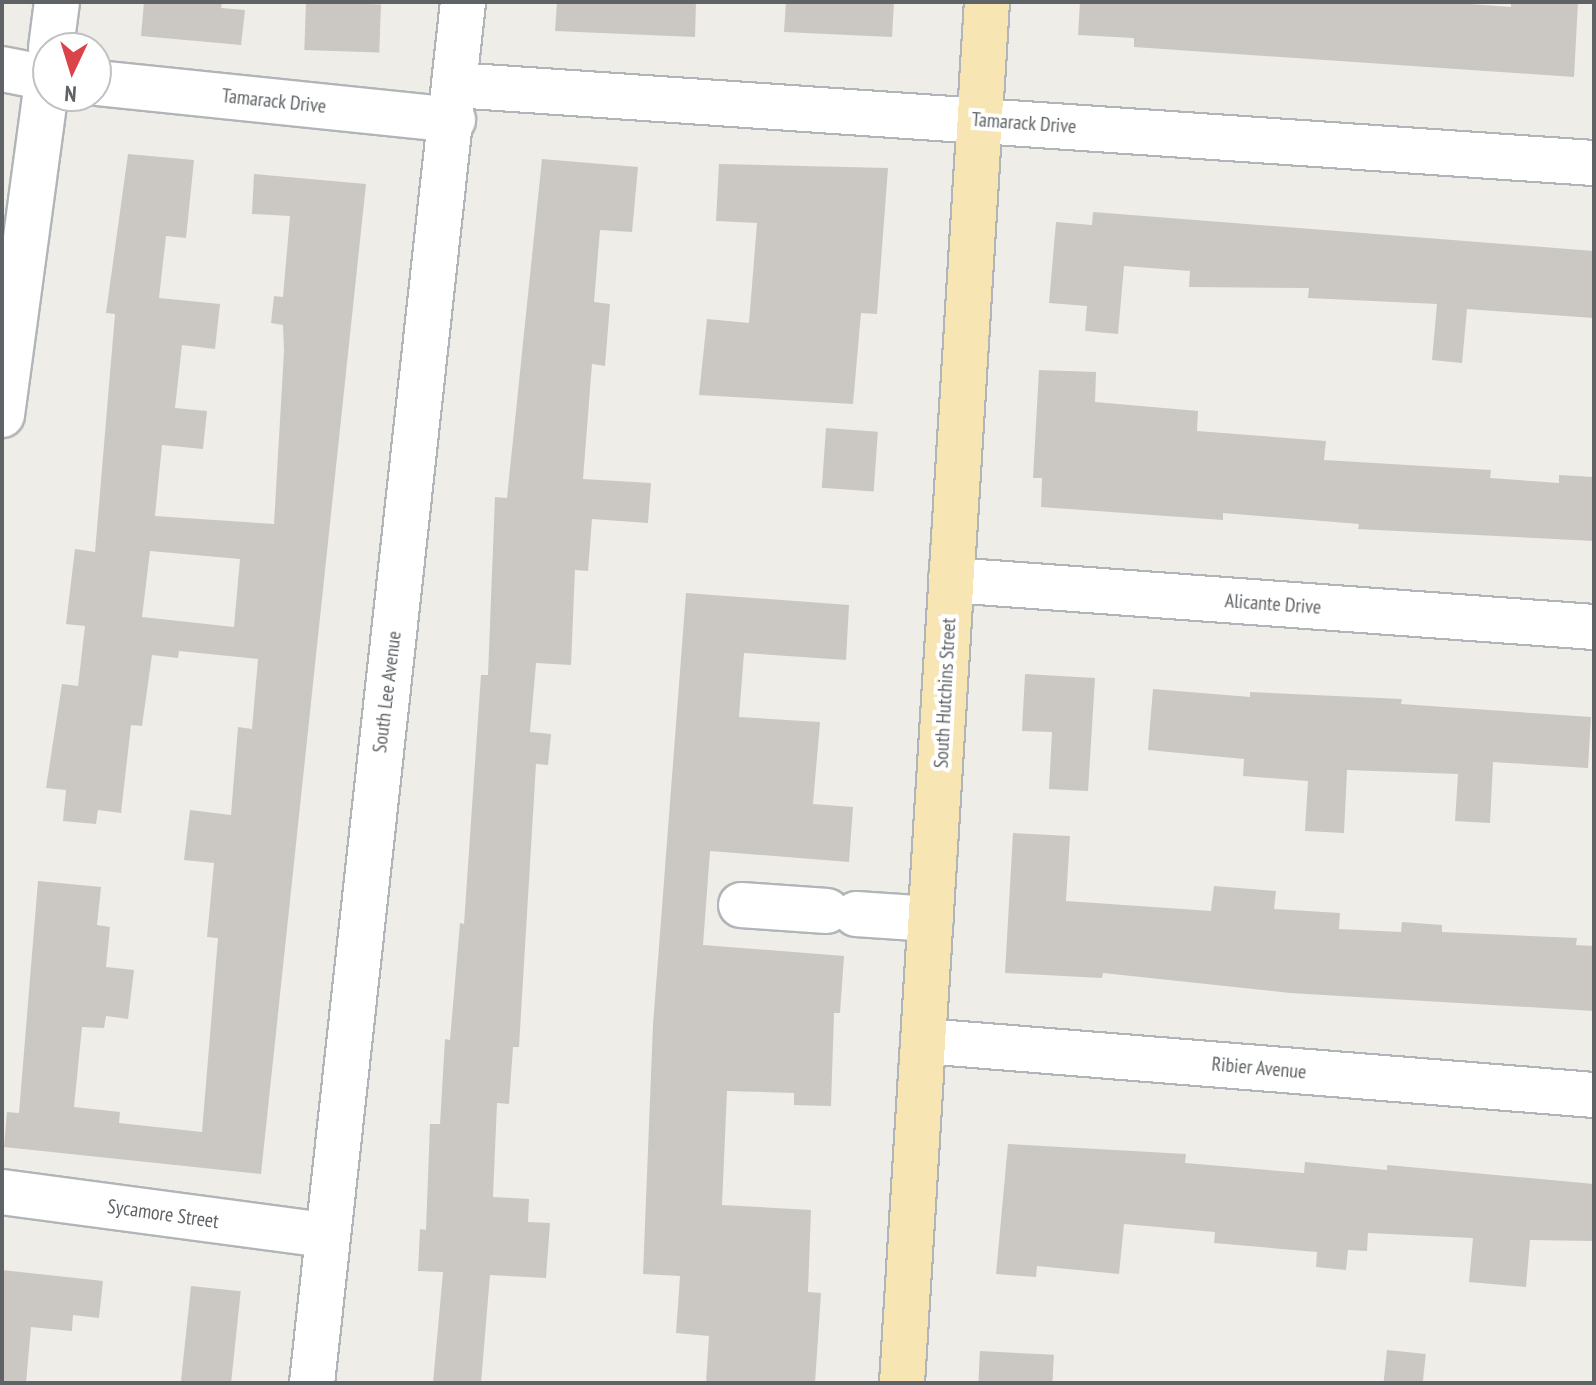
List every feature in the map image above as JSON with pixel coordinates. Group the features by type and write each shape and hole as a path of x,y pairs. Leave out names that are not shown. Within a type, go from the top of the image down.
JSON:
{"main road":[{"name":"South Hutchins Street","path":"902,1383 987,2"}],"street":[{"path":"53,32 57,2"},
{"name":"South Lee Avenue","path":"312,1383 325,1235 463,2"},
{"path":"2,69 32,74"},
{"name":"Tamarack Drive","path":"112,84 454,102 979,120 1594,163"},
{"path":"2,415 43,112"},
{"name":"Alicante Drive","path":"951,580 1594,627"},
{"path":"741,905 931,919"},
{"name":"Ribier Avenue","path":"924,1041 1594,1095"},
{"name":"Sycamore Street","path":"2,1192 325,1235"}],"building":[{"path":"144,2 222,2 221,8 245,10 241,45 141,36"},
{"path":"306,2 381,5 379,53 304,50"},
{"path":"557,2 696,2 695,37 555,31"},
{"path":"786,2 894,2 892,37 784,32"},
{"path":"1080,2 1444,2 1511,7 1511,2 1578,2 1574,77 1134,47 1134,38 1078,35"},
{"path":"128,154 194,160 186,238 166,236 159,298 220,304 215,349 182,345 175,408 207,411 203,449 162,445 155,516 274,524 284,351 283,325 271,323 274,296 283,297 290,216 252,214 254,174 366,184 261,1174 4,1147 7,1112 19,1113 38,881 101,887 97,925 110,927 106,967 134,970 128,1019 106,1016 104,1028 82,1027 74,1107 120,1112 119,1123 202,1132 218,938 207,937 214,863 184,860 190,810 231,815 238,727 252,729 258,659 179,651 178,658 152,655 142,726 131,725 121,813 98,810 96,824 63,821 66,790 46,788 62,684 78,686 85,626 66,624 75,549 95,552 115,314 106,313","holes":["150,551 240,559 234,627 142,617"]},
{"path":"542,159 638,167 632,232 600,230 594,302 610,304 605,366 592,364 583,479 651,483 648,523 592,519 588,571 575,570 571,665 536,663 530,732 551,734 548,765 536,764 519,1047 513,1047 509,1104 497,1103 493,1197 529,1199 528,1222 550,1223 546,1278 490,1275 481,1383 433,1383 443,1272 418,1271 420,1229 426,1230 430,1124 440,1124 445,1039 450,1040 460,923 464,924 481,675 488,675 495,497 507,498"},
{"path":"719,164 888,168 877,314 861,313 853,404 699,395 707,319 749,323 757,223 716,221"},
{"path":"1093,212 1594,251 1594,318 1467,309 1462,363 1432,360 1437,304 1308,298 1309,288 1189,287 1190,271 1124,266 1118,334 1085,331 1087,306 1049,303 1056,222 1092,225"},
{"path":"1039,370 1096,372 1095,402 1198,411 1197,431 1326,441 1324,460 1491,470 1490,478 1559,483 1559,475 1594,477 1594,541 1358,529 1359,524 1223,513 1223,520 1041,507 1042,478 1033,478"},
{"path":"826,428 878,432 874,491 822,488"},
{"path":"686,593 849,605 846,660 744,653 739,717 820,722 813,804 853,807 849,862 710,851 703,945 844,956 840,1013 834,1013 831,1106 794,1105 794,1093 727,1091 722,1205 811,1210 808,1292 821,1293 815,1383 706,1383 709,1336 676,1333 680,1276 643,1274 653,1025"},
{"path":"1025,674 1095,678 1088,791 1049,789 1052,732 1022,731"},
{"path":"1153,689 1250,697 1250,692 1402,699 1401,704 1591,717 1588,768 1493,762 1490,823 1455,821 1458,774 1347,770 1344,833 1305,831 1308,781 1243,776 1244,759 1148,750"},
{"path":"1013,833 1070,836 1066,901 1211,911 1214,886 1276,891 1274,909 1340,913 1339,929 1401,932 1402,922 1442,925 1442,932 1577,938 1576,945 1594,946 1594,1011 1290,993 1103,973 1102,978 1005,973"},
{"path":"1008,1144 1186,1154 1185,1163 1304,1173 1305,1162 1387,1170 1387,1165 1594,1184 1594,1241 1530,1240 1526,1287 1469,1282 1473,1238 1368,1233 1367,1251 1348,1250 1346,1270 1316,1267 1317,1252 1214,1243 1215,1232 1124,1224 1119,1274 1037,1266 1036,1277 996,1274"},
{"path":"2,1270 103,1281 99,1318 73,1315 72,1331 31,1327 26,1383 2,1383"},
{"path":"191,1286 241,1291 231,1383 181,1383"},
{"path":"1387,1350 1426,1354 1423,1383 1384,1383"},
{"path":"980,1351 1054,1355 1052,1383 978,1383"}]}
